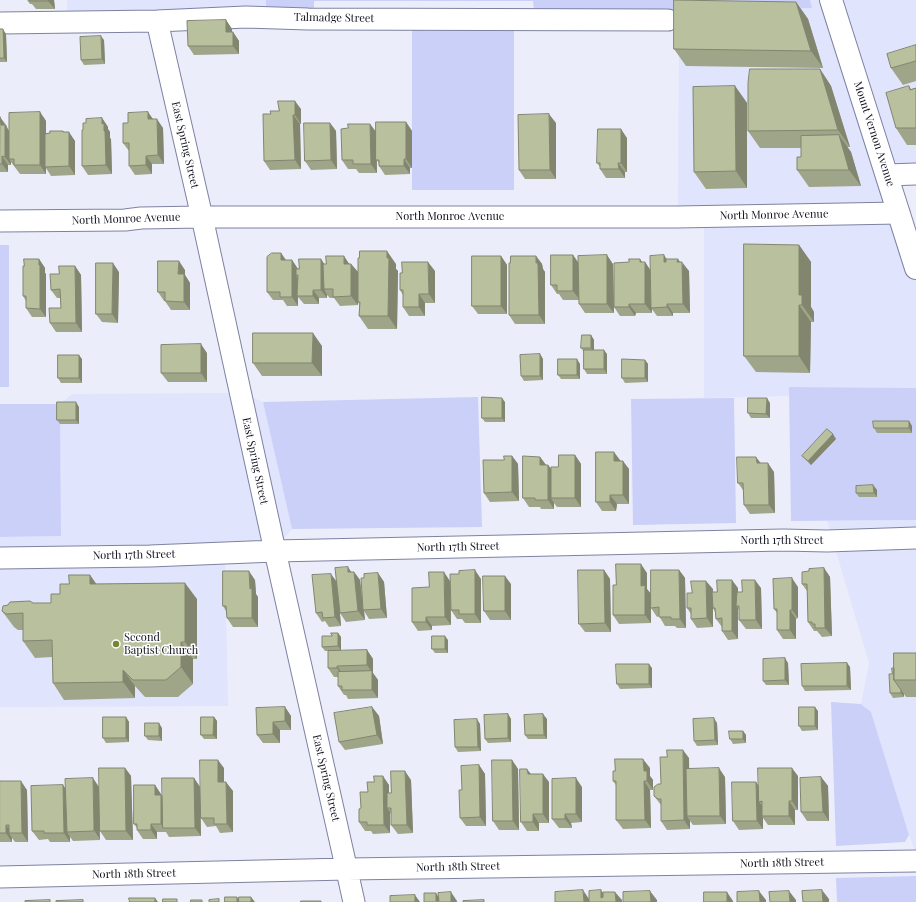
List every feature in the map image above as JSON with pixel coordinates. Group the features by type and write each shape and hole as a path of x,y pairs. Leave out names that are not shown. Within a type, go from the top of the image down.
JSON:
{"street":[{"name":"Mount Vernon Avenue","path":"831,0 916,268"},
{"name":"Talmadge Street","path":"0,23 157,21 246,16 308,19 668,20"},
{"name":"East Spring Street","path":"157,21 354,902"},
{"path":"887,175 916,174"},
{"name":"North Monroe Avenue","path":"0,221 125,220 141,218 202,217 677,216 899,213"},
{"name":"North 17th Street","path":"0,558 150,556 275,551 916,538"},
{"name":"North 18th Street","path":"0,876 347,869 916,861"}],"shaded area":[{"path":"67,0 266,0 266,10 67,23"},
{"path":"266,0 810,0 812,8 534,10 533,1 314,1 314,9 266,10"},
{"path":"810,0 916,0 916,183 892,184 916,264 916,388 789,387 789,396 704,398 704,219 678,219 679,9 812,7"},
{"path":"412,30 514,31 514,190 412,190"},
{"path":"0,245 9,245 9,387 0,387"},
{"path":"789,387 916,388 916,520 791,521"},
{"path":"242,393 263,402 292,529 272,552 225,554 228,706 0,707 0,537 61,536 60,404 72,394"},
{"path":"478,397 482,527 292,529 263,402"},
{"path":"734,398 736,523 633,525 631,399"},
{"path":"0,404 60,404 61,536 0,537"},
{"path":"916,520 916,854 871,712 861,704 869,663 827,521"},
{"path":"831,702 861,704 871,712 909,835 905,842 836,846"},
{"path":"916,876 916,902 837,902 836,878"}],"building":[{"path":"48,0 48,1 30,1"},
{"path":"674,0 796,2 811,51 674,49"},
{"path":"226,20 226,32 233,32 233,46 188,46 187,21"},
{"path":"0,29 3,29 4,58 0,58"},
{"path":"101,36 102,59 81,60 80,37"},
{"path":"916,45 916,61 891,68 887,54"},
{"path":"750,69 820,69 838,130 748,131 748,83"},
{"path":"735,86 736,171 694,172 693,87"},
{"path":"909,86 910,90 916,88 916,128 896,128 886,93"},
{"path":"278,101 295,101 295,115 293,115 295,160 264,161 263,114 271,114 270,111 279,111"},
{"path":"40,112 40,165 14,165 14,159 9,159 9,113"},
{"path":"148,112 148,119 157,119 158,155 146,156 146,165 129,166 129,143 123,143 123,123 128,123 128,113"},
{"path":"549,114 550,170 519,170 518,115"},
{"path":"0,117 1,125 5,125 5,157 2,156 2,164 0,164"},
{"path":"102,118 102,124 104,123 105,131 106,165 82,166 83,123 86,123 86,119"},
{"path":"376,122 406,122 406,159 404,159 404,166 379,166 379,160 376,160"},
{"path":"304,123 330,123 331,160 305,161"},
{"path":"348,124 370,124 371,164 353,164 353,160 342,160 341,129 348,128"},
{"path":"598,129 621,129 621,163 618,163 619,169 600,169 600,163 597,163"},
{"path":"50,131 69,132 69,166 45,167 45,134 50,133"},
{"path":"839,135 849,170 797,170 797,157 801,157 801,136"},
{"path":"744,244 799,245 799,295 802,295 802,305 799,305 799,356 744,356"},
{"path":"360,251 387,251 387,258 389,258 388,316 359,316 360,302 358,302 358,258"},
{"path":"272,253 281,253 281,260 292,260 292,297 280,297 280,292 267,292 267,257"},
{"path":"551,255 573,255 573,291 557,291 557,285 551,285"},
{"path":"607,255 607,304 579,304 578,256"},
{"path":"664,255 664,262 666,262 666,259 678,259 677,262 682,262 683,304 667,304 667,307 651,308 650,256"},
{"path":"326,256 344,256 344,264 351,264 351,296 333,297 333,289 324,289 323,264 326,264"},
{"path":"472,256 501,256 501,306 472,306"},
{"path":"511,256 536,256 536,263 538,263 539,315 509,315 509,263"},
{"path":"24,259 39,259 40,309 26,308 26,296 23,296"},
{"path":"299,259 321,259 321,290 313,290 313,296 297,296 298,275 296,275 296,269 299,269"},
{"path":"629,259 640,259 640,262 645,262 645,304 629,304 629,307 614,307 614,263 629,262"},
{"path":"158,261 179,261 178,274 184,274 184,302 165,301 165,292 158,292"},
{"path":"402,262 428,262 429,294 419,294 419,307 403,307 403,290 400,290 400,273 402,273"},
{"path":"96,263 113,263 112,314 96,314"},
{"path":"59,266 75,266 76,323 50,323 49,308 61,308 60,289 51,290 50,274 59,274"},
{"path":"253,333 313,333 312,363 253,363"},
{"path":"582,335 591,335 591,348 581,348"},
{"path":"201,344 201,373 161,373 161,345"},
{"path":"584,350 604,350 604,369 584,369"},
{"path":"540,354 540,376 521,376 520,355"},
{"path":"58,355 79,355 79,378 58,378"},
{"path":"558,359 577,359 577,375 558,375"},
{"path":"622,359 645,360 645,378 622,378"},
{"path":"482,397 502,398 502,418 482,418"},
{"path":"748,398 767,398 766,414 748,413"},
{"path":"57,402 76,402 76,420 57,420"},
{"path":"873,421 909,421 909,428 874,428"},
{"path":"827,429 833,434 808,461 802,456"},
{"path":"596,452 614,452 614,461 623,461 623,495 610,495 610,502 596,502"},
{"path":"559,455 575,455 575,498 551,498 551,467 558,467"},
{"path":"504,456 512,456 512,492 484,493 483,460 504,460"},
{"path":"523,456 540,457 540,465 548,465 548,500 523,498"},
{"path":"737,457 756,457 757,463 768,463 769,505 744,505 743,483 738,483"},
{"path":"873,485 874,493 856,493 856,486"},
{"path":"616,564 641,564 641,586 645,585 645,615 613,615 613,585 616,585"},
{"path":"348,567 348,572 354,572 358,611 340,613 335,568"},
{"path":"824,568 825,628 815,628 815,624 808,622 807,584 802,584 802,572 809,571 809,569"},
{"path":"475,570 475,614 459,614 459,610 451,610 450,574 459,574 459,571"},
{"path":"578,570 604,570 605,623 579,624"},
{"path":"651,570 679,570 680,619 659,617 659,607 651,608"},
{"path":"223,571 249,571 250,589 252,588 252,618 227,618 226,606 223,606"},
{"path":"429,572 444,572 445,617 426,617 426,622 412,622 412,588 429,587"},
{"path":"378,573 381,609 363,610 361,578 364,578 364,574"},
{"path":"331,574 335,617 323,618 322,612 316,613 312,575"},
{"name":"Second Baptist Church","path":"69,575 90,575 90,584 185,583 185,642 181,642 181,667 166,680 133,680 123,670 123,682 53,683 52,640 23,641 23,613 6,614 2,611 3,606 8,605 10,602 30,601 33,603 51,603 51,594 60,594 60,584 69,584"},
{"path":"483,576 505,576 505,611 484,611"},
{"path":"792,578 792,610 790,610 790,630 777,630 777,609 774,609 773,579"},
{"path":"717,580 732,580 732,631 722,631 722,618 716,619 715,608 713,608 712,592 717,592"},
{"path":"742,580 755,580 756,620 739,620 739,606 736,606 737,592 742,592"},
{"path":"691,581 706,581 707,618 691,619 691,608 687,608 687,593 692,593"},
{"path":"331,633 338,633 338,646 322,647 322,636 332,636"},
{"path":"432,636 445,636 445,649 432,649"},
{"path":"367,650 367,665 337,666 337,668 328,668 328,651"},
{"path":"894,653 916,653 916,680 894,680"},
{"path":"785,658 785,680 763,681 763,659"},
{"path":"847,663 847,686 802,686 801,664"},
{"path":"616,664 649,664 649,684 617,684"},
{"path":"892,668 894,668 894,680 901,690 901,693 890,693 889,674 892,674"},
{"path":"372,671 372,690 342,690 342,686 338,686 338,672"},
{"path":"285,707 285,721 273,722 273,734 257,735 256,708"},
{"path":"372,707 377,735 339,742 334,713"},
{"path":"799,707 815,707 815,726 799,726"},
{"path":"508,714 508,738 485,739 484,715"},
{"path":"543,714 544,735 525,735 524,715"},
{"path":"103,717 126,717 126,738 103,738"},
{"path":"201,717 214,717 213,735 201,735"},
{"path":"714,718 715,740 694,741 693,719"},
{"path":"477,719 478,747 455,747 454,720"},
{"path":"145,723 159,723 159,736 145,736"},
{"path":"729,731 743,731 743,739 730,739"},
{"path":"667,750 683,750 684,820 661,821 661,799 654,796 654,787 661,784 660,757 667,757"},
{"path":"615,759 643,759 644,771 647,771 647,781 644,781 645,820 616,820 616,781 613,781"},
{"path":"200,760 218,760 218,782 226,782 227,824 214,824 214,818 201,818"},
{"path":"492,760 512,760 513,821 493,821"},
{"path":"479,765 480,817 460,818 459,790 462,790 461,766"},
{"path":"99,768 125,768 126,831 100,831"},
{"path":"719,768 720,816 687,816 686,769"},
{"path":"758,768 792,768 792,801 789,801 789,816 762,816 762,801 759,802"},
{"path":"520,769 527,769 528,774 543,774 543,814 533,814 533,822 521,822"},
{"path":"391,771 405,771 407,825 391,825 391,808 387,808 387,793 391,793"},
{"path":"374,776 383,776 384,825 367,825 367,822 359,822 359,809 361,808 360,792 368,792 367,782 374,782"},
{"path":"821,777 823,812 801,812 800,778"},
{"path":"93,778 94,831 67,832 65,779"},
{"path":"162,778 194,778 195,828 163,828"},
{"path":"576,778 576,814 565,814 565,819 552,819 552,779"},
{"path":"0,781 21,781 22,833 9,833 9,825 6,825 6,833 0,833"},
{"path":"732,782 756,782 757,821 733,821"},
{"path":"63,785 64,833 44,833 44,831 32,831 31,786"},
{"path":"134,785 155,785 155,795 161,795 161,824 151,824 151,830 137,830 137,824 134,824"},
{"path":"583,890 584,902 555,902 555,892"},
{"path":"601,890 601,898 603,897 603,892 615,892 616,902 589,902 589,891"},
{"path":"822,890 823,902 803,902 802,891"},
{"path":"650,891 651,902 623,902 623,892"},
{"path":"759,891 760,902 737,902 737,892"},
{"path":"789,891 790,902 770,902 769,892"},
{"path":"451,892 451,902 424,902 424,893 436,893 436,901 439,901 438,893"},
{"path":"704,892 727,892 727,902 704,902"},
{"path":"415,895 415,902 390,902 390,896"},
{"path":"225,897 237,897 237,902 225,902"},
{"path":"239,897 251,897 251,902 239,902"},
{"path":"129,898 155,898 155,902 130,902"},
{"path":"163,899 177,899 177,902 163,902"},
{"path":"219,899 219,902 209,902 209,900"},
{"path":"50,900 50,902 25,902 25,901"},
{"path":"83,900 83,902 56,902 56,901"},
{"path":"191,900 202,900 202,902 191,902"},
{"path":"484,900 484,902 463,902 463,901"},
{"path":"321,901 321,902 301,902"}],"place":[{"name":"Second Baptist Church","path":"116,644"}]}
